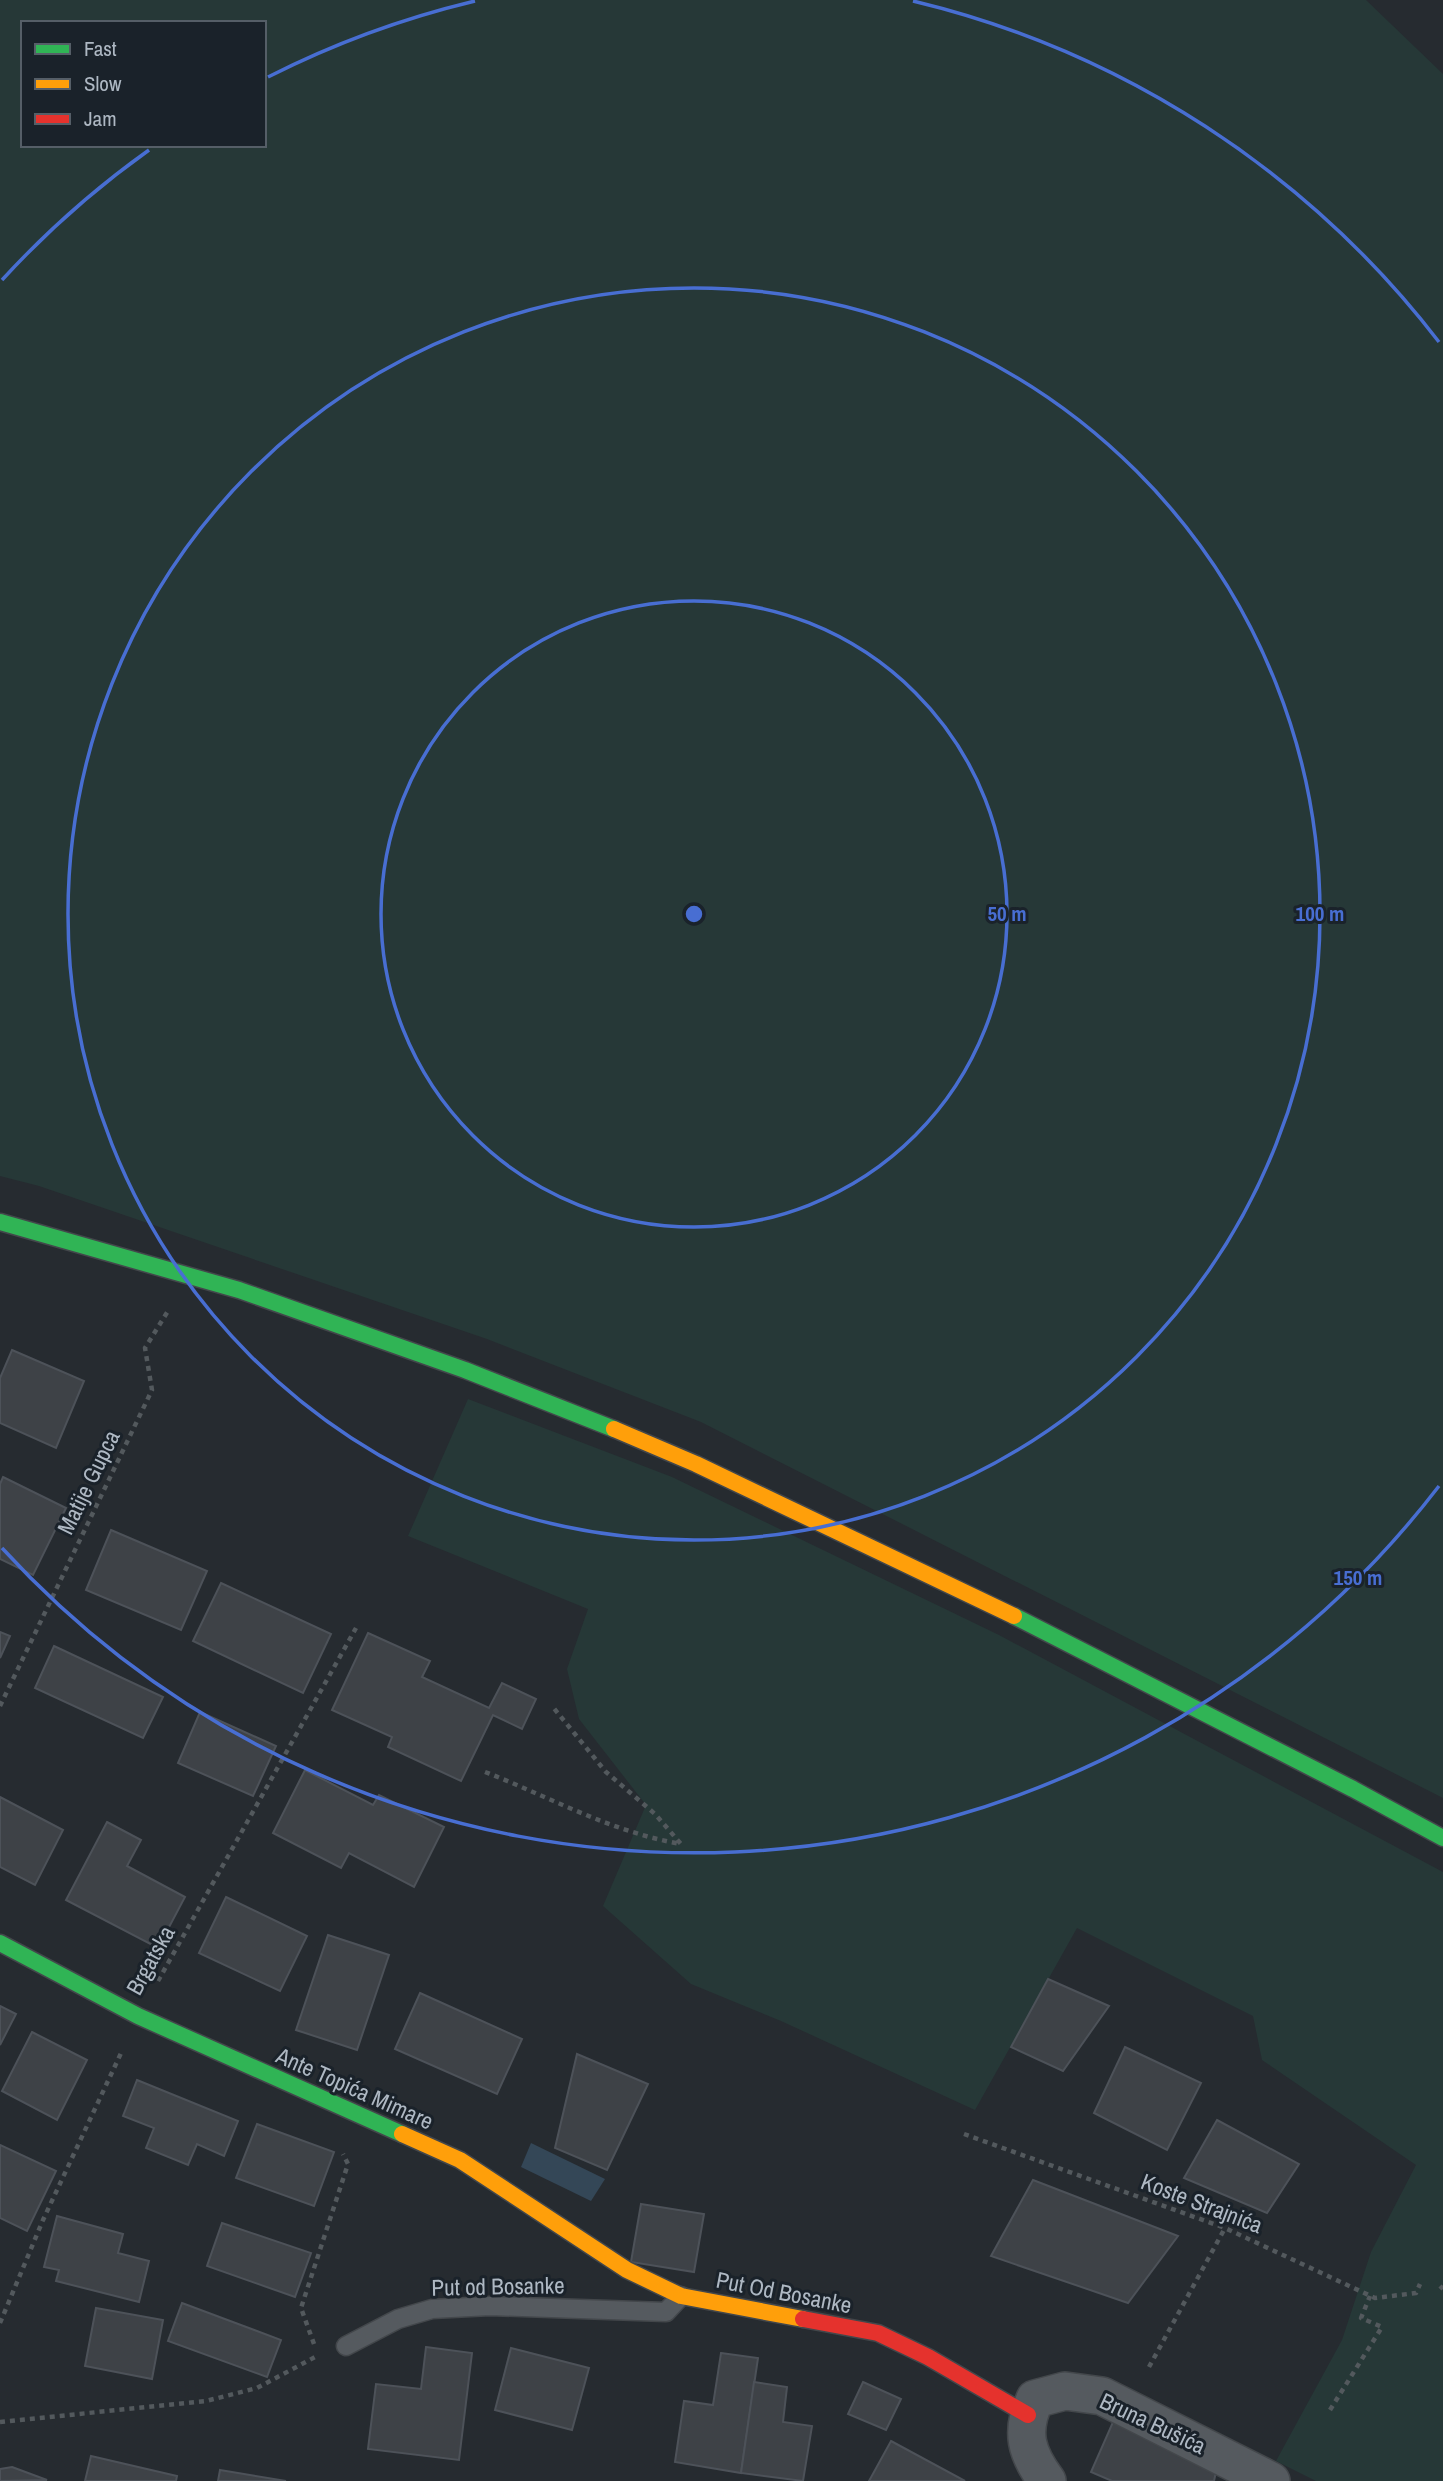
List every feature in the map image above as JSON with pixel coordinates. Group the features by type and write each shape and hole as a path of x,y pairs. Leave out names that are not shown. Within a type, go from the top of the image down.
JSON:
{"main road":[{"path":"0,1222 190,1274 465,1370 696,1464 1004,1611 1353,1789 1443,1838"},
{"name":"Ante Topića Mimare","path":"0,1943 138,2016 460,2160 627,2270 681,2296"},
{"name":"Put Od Bosanke","path":"681,2296 878,2333 928,2357 1028,2415"}],"street":[{"name":"Bruna Bušića","path":"1028,2415 1035,2399 1065,2390 1102,2396 1271,2481"},
{"path":"1028,2415 1026,2441 1047,2481"}],"lane":[{"name":"Put od Bosanke","path":"346,2346 398,2319 432,2309 490,2306 666,2312 681,2296"}],"path":[{"name":"Matije Gupca","path":"0,1706 152,1390 145,1348 190,1274"},
{"name":"Brgatska","path":"0,2323 43,2220 138,2016 356,1628"},
{"path":"485,1772 610,1825 650,1838 681,1844 655,1814 606,1772 552,1706"},
{"name":"Koste Strajnića","path":"964,2134 1225,2228 1375,2298 1416,2293 1420,2284"},
{"path":"318,2355 301,2308 348,2164 338,2143"},
{"path":"1149,2367 1225,2228"},
{"path":"1330,2410 1382,2327 1361,2318 1370,2296"},
{"path":"0,2422 206,2401 257,2388 318,2355 346,2346"}],"shaded area":[{"path":"0,0 1366,0 1443,74 1443,1798 701,1422 487,1339 39,1186 0,1176"},
{"path":"468,1399 672,1477 999,1635 1443,1872 1443,2481 1316,2481 1276,2461 1342,2340 1371,2252 1416,2165 1262,2060 1253,2016 1077,1928 975,2110 781,2021 691,1984 603,1906 646,1805 579,1719 567,1669 588,1609 408,1536"}],"water":[{"path":"531,2143 605,2179 591,2201 521,2167"}],"building":[{"path":"12,1350 84,1381 56,1448 0,1423 0,1378"},
{"path":"3,1477 66,1508 33,1575 0,1559 0,1484"},
{"path":"111,1530 207,1571 181,1630 86,1590"},
{"path":"221,1583 331,1634 303,1693 193,1641"},
{"path":"0,1632 10,1636 0,1658"},
{"path":"368,1633 430,1661 422,1677 489,1708 502,1683 536,1699 522,1729 493,1715 461,1781 388,1747 392,1737 332,1710"},
{"path":"54,1646 163,1697 143,1738 35,1688"},
{"path":"200,1712 276,1746 253,1796 178,1763"},
{"path":"305,1770 373,1805 379,1795 444,1827 414,1887 349,1853 341,1868 273,1833"},
{"path":"0,1797 63,1830 35,1885 0,1867"},
{"path":"107,1822 141,1840 127,1866 185,1897 158,1948 66,1900"},
{"path":"226,1897 307,1936 280,1991 199,1953"},
{"path":"328,1935 389,1955 357,2050 296,2030"},
{"path":"1048,1979 1109,2006 1063,2071 1011,2047"},
{"path":"420,1993 522,2039 497,2094 395,2049"},
{"path":"0,2006 16,2014 0,2045"},
{"path":"32,2032 87,2060 57,2120 2,2091"},
{"path":"1125,2047 1201,2083 1167,2150 1094,2113"},
{"path":"577,2054 648,2084 607,2170 555,2148"},
{"path":"137,2080 238,2121 224,2156 197,2144 188,2165 146,2148 154,2128 123,2116"},
{"path":"1217,2120 1299,2164 1267,2213 1184,2178"},
{"path":"257,2124 334,2152 314,2206 236,2178"},
{"path":"0,2145 56,2171 27,2231 0,2218"},
{"path":"1033,2180 1178,2236 1128,2303 991,2256"},
{"path":"641,2204 704,2214 694,2272 631,2262"},
{"path":"57,2216 123,2234 118,2253 149,2261 139,2302 56,2281 59,2270 44,2267"},
{"path":"222,2223 311,2253 295,2297 207,2266"},
{"path":"182,2303 281,2340 267,2377 168,2341"},
{"path":"96,2308 163,2320 152,2379 85,2366"},
{"path":"426,2347 472,2353 459,2460 368,2449 376,2384 421,2389"},
{"path":"511,2348 589,2368 572,2430 495,2410"},
{"path":"721,2353 758,2358 741,2473 675,2462 684,2401 713,2405"},
{"path":"754,2382 787,2387 783,2422 812,2426 803,2481 741,2473"},
{"path":"863,2382 901,2399 886,2430 848,2414"},
{"path":"1113,2422 1217,2467 1214,2481 1112,2481 1091,2472"},
{"path":"891,2441 965,2481 869,2481"},
{"path":"91,2456 177,2476 176,2481 85,2481"},
{"path":"12,2467 47,2480 0,2481 0,2469"},
{"path":"220,2470 286,2481 218,2481"}],"traffic: fast":[{"path":"0,1222 239,1290 465,1370 614,1429"},
{"path":"1014,1616 1353,1789 1443,1838"},
{"path":"0,1943 138,2016 402,2134"}],"traffic: slow":[{"path":"614,1429 696,1464 1014,1616"},
{"path":"402,2134 460,2160 627,2270 681,2296 803,2319"}],"traffic: jam":[{"path":"803,2319 878,2333 928,2357 1028,2415"}]}
